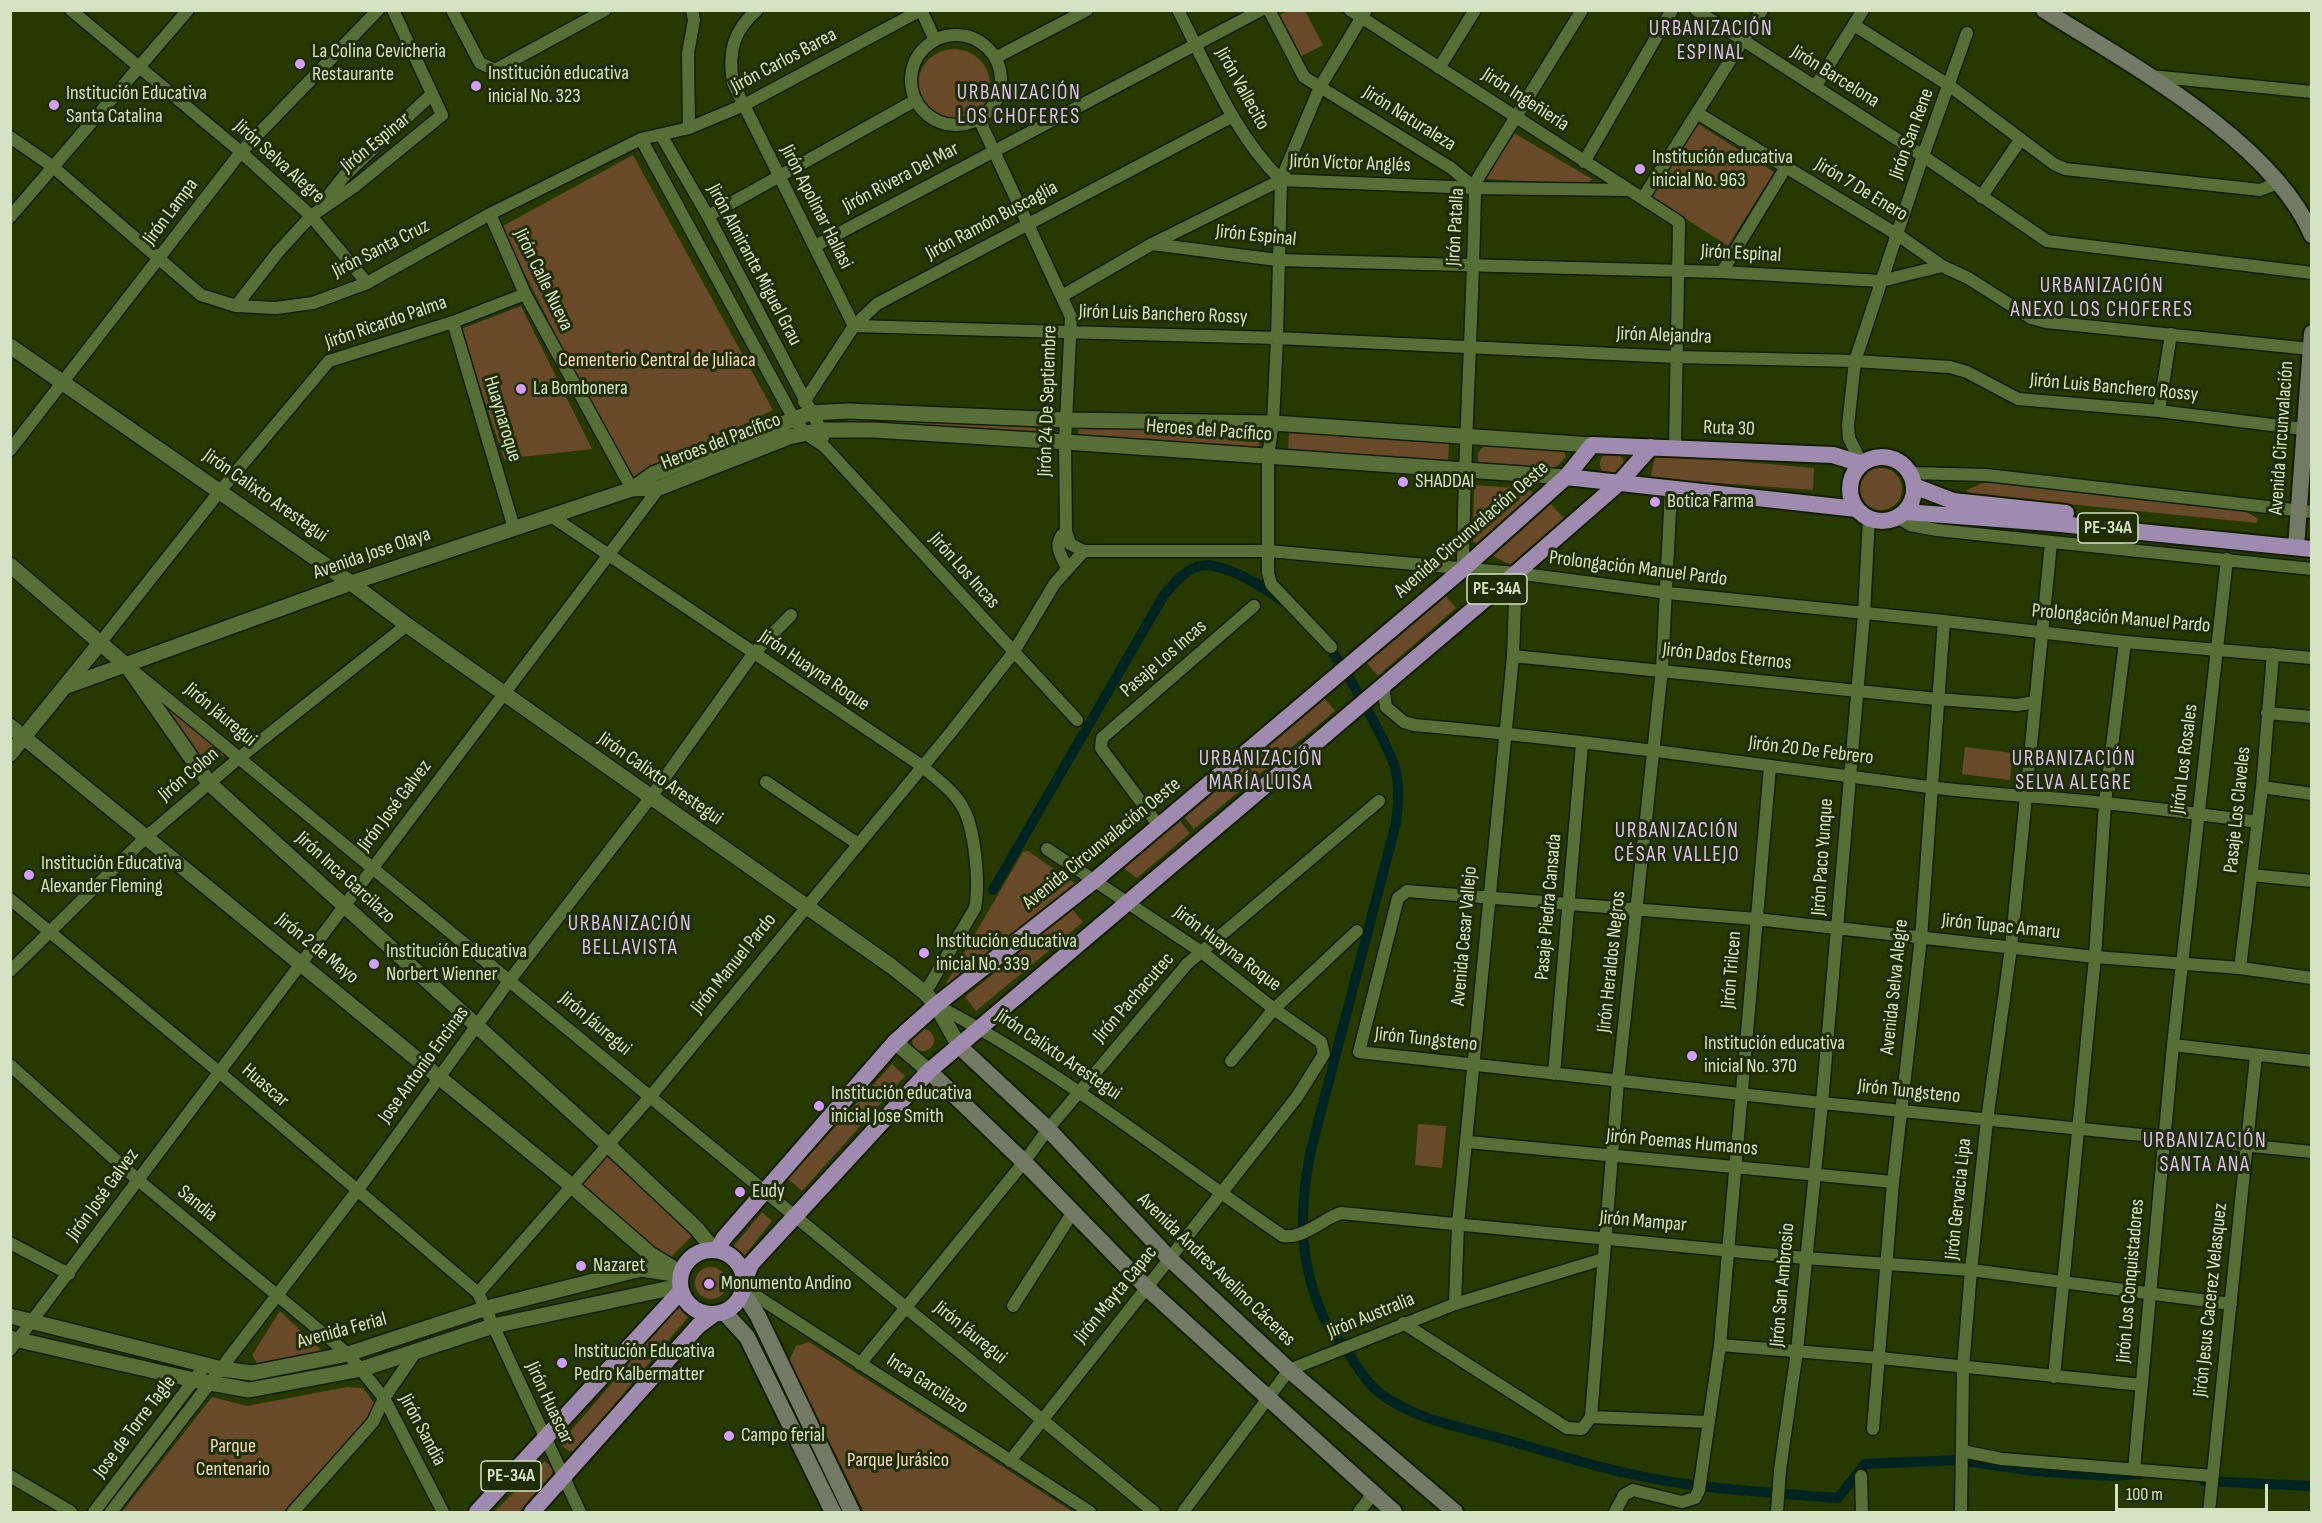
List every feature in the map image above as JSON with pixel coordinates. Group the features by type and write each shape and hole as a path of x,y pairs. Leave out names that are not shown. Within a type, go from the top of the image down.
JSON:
{"highway":[{"name":"Ruta 30","path":"1592,446 1833,455 1862,464"},
{"name":"Avenida Circunvalación Oeste","path":"715,1250 931,999 1095,880 1463,568 1566,477 1592,446"},
{"name":"PE-34A","path":"744,1288 751,1264 929,1071 1130,903 1516,573 1618,484 1652,447"},
{"name":"PE-34A","path":"1862,464 1877,457 1892,458 1912,480 1953,501 2304,543"},
{"path":"1862,464 1855,472 1850,487 1863,513"},
{"name":"Heroes del Pacífico","path":"1566,477 1618,484"},
{"path":"1901,514 1912,500 1912,480"},
{"name":"PE-34A","path":"1618,484 1863,513 1883,521 1901,514 2304,543"},
{"path":"715,1250 727,1253 737,1262 744,1288 737,1302 719,1313 693,1308 681,1281 693,1256 715,1250"},
{"name":"PE-34A","path":"477,1512 544,1440 681,1281"},
{"name":"PE-34A","path":"532,1512 698,1326 719,1313"}],"main road":[{"path":"2044,10 2150,76 2213,122 2278,183 2307,214 2312,235"},
{"name":"Avenida Circunvalación","path":"2304,543 2304,429 2311,341"},
{"name":"Avenida Andres Avelino Cáceres","path":"959,1046 1048,1129 1170,1259 1289,1370 1455,1512"},
{"path":"929,1071 1024,1162 1147,1288 1266,1399 1372,1495 1394,1512"},
{"path":"744,1288 852,1512"},
{"path":"719,1313 747,1337 833,1512"}],"street":[{"name":"Jirón Selva Alegre","path":"71,10 241,152 311,216 367,283"},
{"path":"10,217 188,10"},
{"name":"Jirón Lampa","path":"10,450 161,259 241,152 378,10"},
{"path":"311,216 344,176 432,94 393,10"},
{"path":"452,11 480,63 495,70 605,10"},
{"path":"688,128 688,53 694,20 692,10"},
{"name":"Jirón Apolinar Hallasi","path":"757,10 741,26 733,42 730,61 733,82 854,326"},
{"path":"995,58 1087,10"},
{"name":"Jirón Vallecito","path":"1178,10 1233,116 1260,159 1281,180"},
{"name":"Jirón Rivera Del Mar","path":"814,246 1261,10"},
{"name":"Jirón Naturaleza","path":"1269,10 1304,77 1451,168 1475,189"},
{"name":"Jirón Ingeñiería","path":"1350,10 1364,14 1439,68 1679,222 1678,271"},
{"path":"1439,68 1475,10"},
{"name":"Jirón Patalla","path":"1463,568 1464,469 1471,347 1475,189 1478,178 1582,10"},
{"path":"1584,162 1672,10"},
{"name":"Jirón Barcelona","path":"1696,10 1742,42 1923,156 2054,244 2312,273"},
{"path":"1643,198 1762,10"},
{"path":"1815,87 1863,10"},
{"path":"921,11 935,40"},
{"name":"Jirón Carlos Barea","path":"661,135 688,128 744,105 921,11"},
{"path":"1331,648 1271,584 1268,551 1268,456 1273,423 1281,180 1320,87 1364,14"},
{"path":"1854,25 1950,86 2021,140 2065,169 2260,190 2278,183"},
{"name":"Jirón San Rene","path":"1862,464 1849,438 1848,425 1855,361 1923,156 1950,86 1967,33"},
{"path":"952,35 969,37 984,45 995,58 1001,74 1000,92 992,108 979,119 958,125 936,121 924,112 916,100 911,83 913,66 921,51 935,40 952,35"},
{"path":"2150,76 2312,92"},
{"name":"Jirón Espinar","path":"236,306 278,252 311,216 355,186 442,114 432,94"},
{"path":"708,216 916,100"},
{"name":"Jirón 7 De Enero","path":"1697,113 1898,235 1942,266"},
{"name":"Jirón Ramón Buscaglia","path":"807,407 854,326 877,304 1233,116"},
{"name":"Jirón 24 De Septiembre","path":"979,119 992,153 1071,317 1065,442 1066,531 1058,545 1067,567"},
{"name":"Jirón Santa Cruz","path":"10,138 52,166 201,295 236,306 276,308 313,303 367,283 490,214 641,139 661,135"},
{"name":"Jirón Almirante Miguel Grau","path":"661,135 708,216 807,407 813,432"},
{"path":"641,139 794,419 813,432"},
{"path":"1981,197 2021,140"},
{"path":"1722,272 1786,167"},
{"name":"Jirón Víctor Anglés","path":"1062,296 1152,244 1281,180 1475,189 1629,190"},
{"name":"Jirón Calle Nueva","path":"490,214 525,294 632,489"},
{"name":"Jirón Espinal","path":"1152,244 1278,260 1722,272 1881,281 1942,266"},
{"path":"1942,266 1968,278 2009,306 2038,320 2171,334 2311,341"},
{"path":"1675,448 1678,271"},
{"name":"Jirón Ricardo Palma","path":"100,643 220,491 329,361 453,322 525,294"},
{"name":"Huaynaroque","path":"453,322 514,528"},
{"name":"Jirón Luis Banchero Rossy","path":"854,326 1277,338 1471,347"},
{"path":"2159,411 2171,334"},
{"name":"Jirón Calixto Arestegui","path":"10,346 65,382 351,583 931,999 1079,1093 1283,1236 1290,1236"},
{"name":"Jirón Alejandra","path":"1471,347 1676,357 1855,361"},
{"name":"Jirón Luis Banchero Rossy","path":"1855,361 1959,368 2018,399 2159,411 2304,429"},
{"name":"Heroes del Pacífico","path":"632,489 653,474 794,419 807,407 848,411 1067,420 1273,423 1592,446"},
{"name":"Heroes del Pacífico","path":"632,489 659,488 789,437 813,432 874,430 1566,477"},
{"name":"Jirón Los Incas","path":"813,432 1013,653 1077,720"},
{"path":"1912,480 1972,473 2305,511"},
{"name":"Jirón José Galvez","path":"13,1343 69,1274 659,488"},
{"name":"Avenida Jose Olaya","path":"67,686 351,583 632,489"},
{"name":"Jirón Heraldos Negros","path":"1591,1417 1618,1081 1662,669 1668,594 1671,490"},
{"path":"1863,513 1864,614"},
{"path":"1901,514 1910,525 1938,530 2312,568"},
{"name":"Jirón Huayna Roque","path":"551,516 922,766 963,807 974,849 977,898 975,908 931,999"},
{"path":"1013,653 1054,583 1084,551 1070,544 1066,531"},
{"name":"Jirón Gervacia Lipa","path":"1961,1512 1963,1368 1971,1270 1987,1120 2011,948 2051,543"},
{"name":"Prolongación Manuel Pardo","path":"1084,551 1268,551 1516,573 1668,594 1944,621 2125,642 2219,648 2312,658"},
{"name":"Jirón Los Rosales","path":"2183,965 2227,559"},
{"name":"Jirón Jáuregui","path":"10,565 127,666 1154,1512"},
{"name":"Avenida Cesar Vallejo","path":"1455,1304 1458,1224 1468,1142 1488,898 1513,656 1516,573"},
{"name":"Pasaje Los Incas","path":"1159,826 1101,748 1102,738 1254,606"},
{"name":"Jirón Paco Yunque","path":"1822,1103 1864,614"},
{"name":"Jose Antonio Encinas","path":"222,1369 357,1191 509,981 651,797 753,654 791,615"},
{"name":"Avenida Selva Alegre","path":"1873,1429 1893,1182 1921,938 1930,787 1944,621"},
{"name":"Jirón Colon","path":"10,971 146,837 239,758 407,625"},
{"path":"2054,1377 2096,957 2105,803 2125,642"},
{"path":"10,754 100,643"},
{"name":"Jirón Manuel Pardo","path":"478,1293 650,1097 1013,653"},
{"name":"Pasaje Los Claveles","path":"2240,968 2262,787 2273,654"},
{"name":"Jirón Dados Eternos","path":"1513,656 1662,669 1937,699 2017,705 2035,702"},
{"name":"Jirón Inca Garcilazo","path":"127,666 209,783 608,1144 697,1229 715,1250"},
{"name":"Jirón 20 De Febrero","path":"1379,689 1386,707 1404,722 1414,725 1506,733 1582,744 1654,749 1930,787 2105,803 2258,822"},
{"path":"2267,713 2312,717"},
{"name":"Jirón 2 de Mayo","path":"10,726 572,1186 681,1281"},
{"name":"Pasaje Piedra Cansada","path":"1554,1074 1582,744"},
{"name":"Jirón Trilcen","path":"1615,1512 1628,1492 1633,1490 1682,1502 1695,1498 1699,1490 1720,1345 1770,766"},
{"path":"766,782 858,844"},
{"path":"2262,787 2312,794"},
{"name":"Jirón Pachacutec","path":"860,1364 1024,1162 1048,1129 1187,964 1203,953 1379,801"},
{"name":"Jirón Huayna Roque","path":"1047,849 1203,953 1274,1009 1321,1042"},
{"path":"2252,876 2312,881"},
{"name":"Jirón Tupac Amaru","path":"1359,1052 1398,898 1407,891 1756,920 2096,957 2240,968 2312,978"},
{"name":"Huascar","path":"10,899 219,1072 478,1293 487,1308"},
{"path":"1231,1061 1274,1009 1356,931"},
{"name":"Jirón Los Conquistadores","path":"2134,1468 2163,1138 2183,965"},
{"path":"931,999 959,1046"},
{"path":"895,1042 929,1071"},
{"name":"Jirón Mayta Capac","path":"1010,1461 1297,1097 1324,1054 1321,1042"},
{"path":"2173,1045 2312,1062"},
{"name":"Jirón Tungsteno","path":"1359,1052 1822,1103 2312,1152"},
{"name":"Jirón Jesus Cacerez Velasquez","path":"2209,1512 2256,1056"},
{"name":"Sandia","path":"10,1065 138,1180 348,1354 362,1369"},
{"name":"Jirón San Ambrosio","path":"1777,1512 1780,1470 1797,1351 1822,1103"},
{"name":"Jirón Poemas Humanos","path":"1468,1142 1893,1182"},
{"path":"1013,1306 1073,1212"},
{"name":"Jirón Mampar","path":"1290,1236 1316,1227 1341,1213 1805,1258 1971,1270 2230,1304"},
{"path":"10,1243 69,1274"},
{"name":"Jirón Australia","path":"1189,1510 1266,1399 1289,1370 1455,1304 1603,1259"},
{"name":"Avenida Ferial","path":"10,1316 222,1369 252,1373 348,1354 487,1308 641,1269 681,1281"},
{"name":"Avenida Ferial","path":"13,1343 249,1390 362,1369 493,1326 681,1281"},
{"name":"Inca Garcilazo","path":"744,1288 1090,1512"},
{"name":"Jirón Huascar","path":"487,1308 544,1440 580,1512"},
{"path":"1403,1323 1567,1428 1582,1429 1591,1417 1708,1422"},
{"path":"1720,1345 1880,1358 2142,1385"},
{"path":"293,1512 373,1422 384,1398 415,1353"},
{"name":"Jose de Torre Tagle","path":"94,1512 206,1364"},
{"name":"Jose de Torre Tagle","path":"111,1512 222,1369"},
{"name":"Jirón Sandia","path":"362,1369 384,1398 443,1512"},
{"path":"1962,1454 2213,1476"},
{"path":"10,1476 71,1512"},
{"path":"1861,1476 1862,1512"},
{"path":"1359,1512 1372,1495"}],"green space":[{"path":"1288,11 1305,11 1323,45 1296,59 1275,17"},
{"path":"954,49 974,55 984,65 990,85 984,105 974,115 954,121 934,115 924,105 918,85 924,65 934,55"},
{"path":"1698,124 1774,172 1728,246 1652,197"},
{"path":"1514,133 1592,179 1587,184 1486,179"},
{"name":"Cementerio Central de Juliaca","path":"633,155 773,410 630,481 501,227"},
{"name":"La Bombonera","path":"521,306 592,449 504,459 461,329"},
{"path":"848,414 1051,423 1051,436 847,426"},
{"path":"1079,424 1260,433 1259,448 1078,439"},
{"path":"1289,431 1449,441 1448,462 1288,452"},
{"path":"1484,446 1564,450 1566,457 1552,471 1482,464 1478,461 1478,453"},
{"path":"1612,452 1617,453 1623,459 1623,469 1617,475 1612,476 1607,475 1601,469 1600,464 1601,459 1607,453"},
{"path":"1656,454 1814,468 1813,490 1650,478"},
{"path":"1881,468 1896,474 1902,489 1896,504 1881,510 1866,504 1860,489 1866,474"},
{"path":"1987,481 2242,509 2258,519 2257,523 1968,494 1967,490"},
{"path":"1474,485 1529,489 1533,494 1477,543 1473,542"},
{"path":"1551,504 1566,520 1511,565 1493,556"},
{"path":"1445,595 1456,608 1378,676 1366,662"},
{"path":"1324,698 1335,711 1194,829 1183,816"},
{"path":"162,699 228,751 205,771 159,701"},
{"path":"1965,747 2013,753 2010,780 1962,774"},
{"path":"1179,820 1190,833 1137,878 1123,868"},
{"path":"1028,851 1077,885 948,989 944,987 1023,852"},
{"path":"1072,909 1083,922 976,1011 965,997"},
{"path":"923,1029 931,1032 934,1040 931,1048 923,1051 915,1048 912,1040 915,1032"},
{"path":"892,1064 905,1076 802,1191 788,1179"},
{"path":"1418,1124 1446,1126 1442,1168 1415,1165"},
{"path":"604,1152 693,1235 669,1259 578,1182"},
{"path":"762,1212 772,1221 744,1256 733,1247"},
{"path":"711,1267 722,1272 727,1283 722,1294 711,1299 700,1294 695,1283 700,1272"},
{"path":"680,1308 688,1317 575,1451 569,1451 562,1446 562,1441 675,1310"},
{"path":"280,1311 322,1351 259,1366 252,1355"},
{"name":"Parque Jurásico","path":"809,1342 1073,1512 864,1512 789,1361 796,1346"},
{"name":"Parque Centenario","path":"347,1387 363,1388 373,1402 373,1416 283,1512 122,1512 212,1397 247,1406"},
{"path":"545,1461 553,1468 552,1474 519,1512 494,1512"}],"waterway":[{"path":"993,890 1164,595 1178,579 1196,567 1206,565 1217,567 1241,575 1282,601"},
{"path":"1325,643 1353,684 1384,741 1395,768 1398,789 1396,823 1311,1150 1303,1214 1305,1256 1315,1297 1328,1326 1370,1384 1394,1403 1453,1426 1648,1478 1729,1489 1838,1498 1865,1464 1958,1460 2034,1471 2111,1476 2141,1474"},
{"path":"2204,1481 2312,1486"}],"place":[{"name":"La Colina Cevicheria Restaurante","path":"300,64"},
{"name":"Institución educativa inicial No. 323","path":"476,86"},
{"name":"Institución Educativa Santa Catalina","path":"54,105"},
{"name":"Institución educativa inicial No. 963","path":"1640,169"},
{"name":"La Bombonera","path":"521,389"},
{"name":"SHADDAI","path":"1403,482"},
{"name":"Botica Farma","path":"1655,502"},
{"name":"Institución Educativa Alexander Fleming","path":"29,875"},
{"name":"Institución educativa inicial No. 339","path":"924,953"},
{"name":"Institución Educativa Norbert Wienner","path":"374,964"},
{"name":"Institución educativa inicial No. 370","path":"1692,1056"},
{"name":"Institución educativa inicial Jose Smith","path":"819,1106"},
{"name":"Eudy","path":"740,1192"},
{"name":"Nazaret","path":"581,1266"},
{"name":"Monumento Andino","path":"709,1284"},
{"name":"Institución Educativa Pedro Kalbermatter","path":"562,1363"},
{"name":"Campo ferial","path":"729,1436"}],"district":[{"name":"URBANIZACIÓN ESPINAL","path":"1711,42"},
{"name":"URBANIZACIÓN LOS CHOFERES","path":"1019,106"},
{"name":"URBANIZACIÓN ANEXO LOS CHOFERES","path":"2102,299"},
{"name":"URBANIZACIÓN MARÍA LUISA","path":"1261,772"},
{"name":"URBANIZACIÓN SELVA ALEGRE","path":"2074,772"},
{"name":"URBANIZACIÓN CÉSAR VALLEJO","path":"1677,844"},
{"name":"URBANIZACIÓN BELLAVISTA","path":"630,937"},
{"name":"URBANIZACIÓN SANTA ANA","path":"2205,1154"}]}
